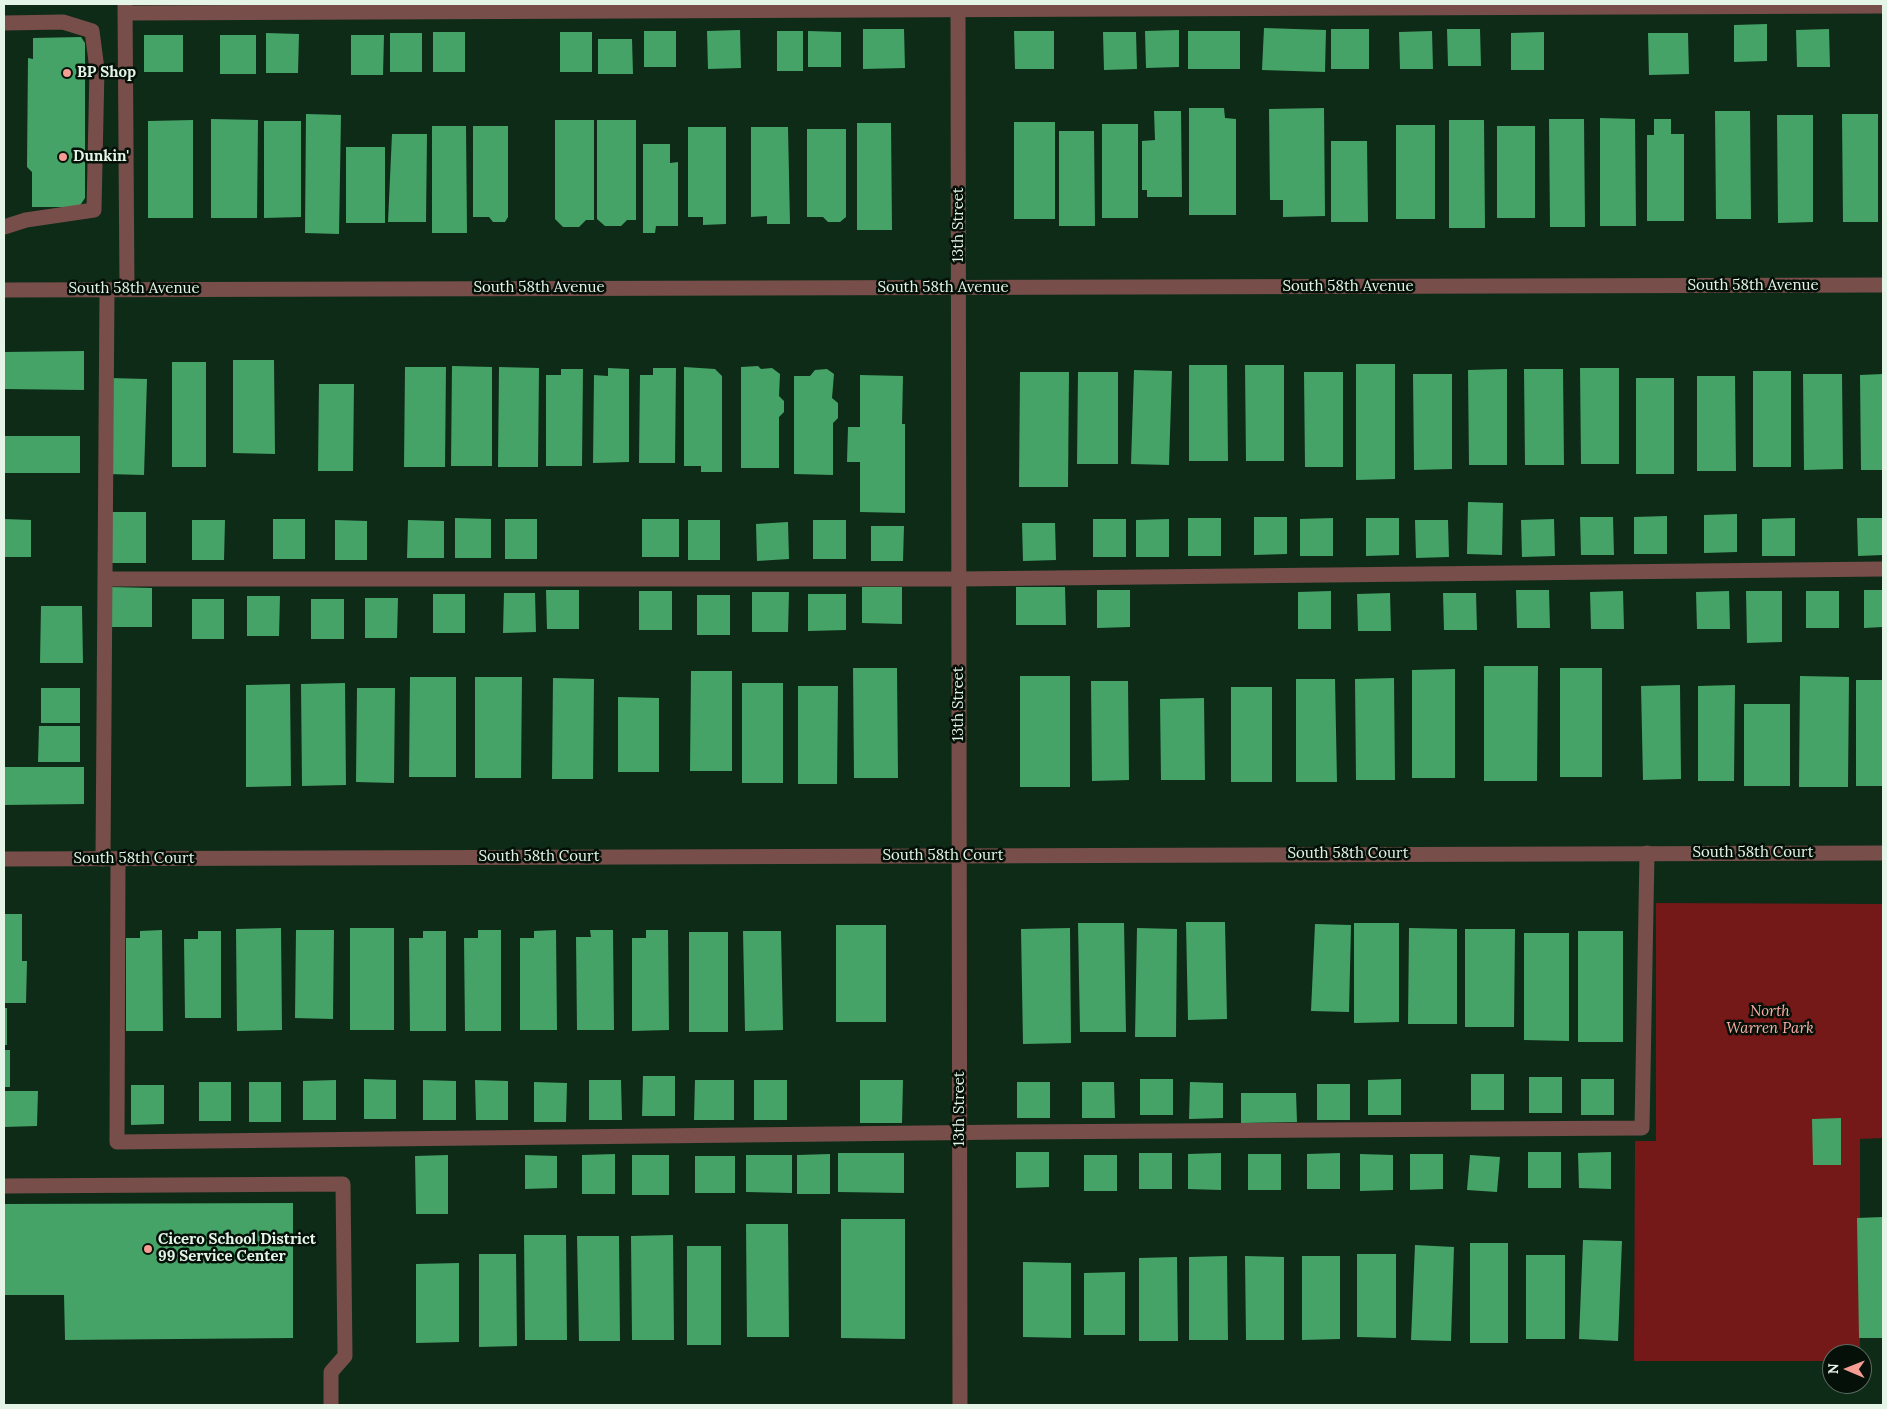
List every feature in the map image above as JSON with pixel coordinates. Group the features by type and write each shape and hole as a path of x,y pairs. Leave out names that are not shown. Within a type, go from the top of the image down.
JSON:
{"street":[{"path":"127,290 125,8 1883,6"},
{"name":"13th Street","path":"958,7 960,1405"},
{"path":"4,23 63,22 92,31 97,69 94,210 26,220 4,228"},
{"name":"South 58th Avenue","path":"4,290 1883,286"},
{"path":"107,290 105,579 117,1142 960,1132 1642,1128 1647,854"},
{"path":"105,579 959,579 1883,568"},
{"name":"South 58th Court","path":"4,859 1883,853"},
{"path":"4,1186 343,1184 345,1356 331,1372 331,1405"}],"green space":[{"name":"North Warren Park","path":"1656,903 1883,904 1883,1138 1860,1139 1860,1344 1822,1344 1822,1361 1634,1361 1635,1141 1656,1141"}],"building":[{"path":"1767,24 1767,61 1734,62 1734,25"},
{"path":"1264,28 1326,30 1325,72 1262,70"},
{"path":"863,29 904,29 905,68 863,69"},
{"path":"1331,29 1369,29 1369,69 1331,69"},
{"path":"1447,29 1480,29 1481,66 1448,66"},
{"path":"1829,29 1830,67 1797,67 1796,30"},
{"path":"740,30 741,68 708,69 707,31"},
{"path":"1179,30 1179,67 1146,68 1145,31"},
{"path":"644,31 676,31 676,67 644,67"},
{"path":"777,31 803,31 803,71 777,71"},
{"path":"808,31 841,32 841,67 808,67"},
{"path":"1014,31 1054,31 1054,69 1015,69"},
{"path":"1188,31 1240,31 1240,69 1188,69"},
{"path":"1432,31 1433,69 1400,69 1399,32"},
{"path":"433,32 465,32 465,72 433,72"},
{"path":"560,32 592,32 592,72 560,72"},
{"path":"1103,32 1136,32 1137,69 1104,70"},
{"path":"1544,32 1544,70 1511,70 1511,33"},
{"path":"266,33 299,34 298,73 266,73"},
{"path":"390,33 422,33 422,72 390,72"},
{"path":"1648,33 1688,33 1689,74 1649,75"},
{"path":"144,35 183,35 183,72 144,72"},
{"path":"220,35 256,35 256,74 220,74"},
{"path":"351,35 384,35 383,75 351,75"},
{"path":"81,37 85,43 85,198 79,207 32,207 32,172 27,167 28,58 33,59 33,38"},
{"path":"598,39 632,39 633,74 598,74"},
{"path":"1189,108 1224,108 1225,118 1236,119 1236,215 1189,215"},
{"path":"1324,108 1325,216 1283,217 1283,200 1270,200 1269,109"},
{"path":"1154,111 1181,111 1182,197 1147,197 1147,190 1142,190 1142,141 1155,140"},
{"path":"1715,111 1750,111 1751,219 1716,219"},
{"path":"306,114 341,115 339,234 305,233"},
{"path":"1842,114 1878,114 1878,222 1843,222"},
{"path":"1777,115 1813,115 1813,222 1778,223"},
{"path":"1600,118 1635,119 1636,226 1600,226"},
{"path":"211,119 258,120 257,218 211,218"},
{"path":"1549,119 1584,119 1585,227 1550,227"},
{"path":"1654,119 1671,119 1671,134 1684,134 1684,221 1647,221 1647,135 1654,135"},
{"path":"193,120 193,218 148,218 148,121"},
{"path":"555,120 594,120 594,220 586,220 579,227 563,227 555,219"},
{"path":"597,120 636,120 636,220 627,220 621,226 605,226 597,219"},
{"path":"1449,120 1484,120 1485,228 1449,228"},
{"path":"264,121 301,121 301,217 264,218"},
{"path":"1014,122 1055,122 1055,219 1014,219"},
{"path":"857,123 891,123 892,230 857,230"},
{"path":"1102,124 1138,124 1138,218 1102,218"},
{"path":"1396,125 1435,125 1435,219 1396,219"},
{"path":"432,126 466,126 467,233 432,233"},
{"path":"473,126 508,126 508,217 505,222 493,222 489,217 473,217"},
{"path":"1497,126 1535,126 1535,218 1497,218"},
{"path":"688,127 726,127 726,224 703,225 703,217 688,217"},
{"path":"751,127 788,127 790,224 767,224 767,216 751,217"},
{"path":"807,129 846,129 846,217 840,222 828,222 823,217 807,217"},
{"path":"1059,131 1094,131 1095,226 1059,226"},
{"path":"392,134 427,134 426,222 388,222"},
{"path":"1331,141 1367,141 1368,222 1331,222"},
{"path":"643,144 670,144 670,163 678,162 678,226 656,226 655,233 643,233"},
{"path":"346,147 385,147 385,223 346,223"},
{"path":"84,351 84,390 4,389 4,352"},
{"path":"233,360 274,360 275,454 233,453"},
{"path":"172,362 206,362 206,467 172,467"},
{"path":"1356,364 1395,364 1395,479 1356,480"},
{"path":"1189,365 1227,365 1228,461 1189,461"},
{"path":"1245,365 1284,365 1284,461 1246,461"},
{"path":"452,366 492,367 492,466 451,466"},
{"path":"758,366 761,369 772,368 780,374 779,396 784,401 784,412 779,417 779,468 741,468 741,367"},
{"path":"405,367 446,367 445,467 404,467"},
{"path":"499,367 539,368 538,467 498,467"},
{"path":"684,367 715,369 722,376 722,472 701,472 701,466 684,466"},
{"path":"608,368 629,369 629,462 593,463 594,375 608,376"},
{"path":"653,368 676,368 675,463 639,463 640,375 653,375"},
{"path":"1580,368 1619,368 1619,464 1581,464"},
{"path":"561,369 583,369 582,466 546,466 546,375 561,375"},
{"path":"827,369 834,374 832,398 838,403 838,418 833,423 833,475 794,474 794,376 810,376 815,370"},
{"path":"1507,369 1507,465 1469,465 1468,370"},
{"path":"1524,369 1563,369 1564,465 1525,465"},
{"path":"1134,370 1172,371 1169,465 1131,464"},
{"path":"1753,371 1791,371 1791,467 1753,467"},
{"path":"1020,372 1069,372 1068,487 1019,487"},
{"path":"1078,372 1118,372 1118,464 1077,464"},
{"path":"1304,372 1343,372 1343,467 1305,467"},
{"path":"1413,374 1452,374 1452,469 1414,470"},
{"path":"1803,374 1842,374 1843,469 1804,470"},
{"path":"1883,374 1883,470 1861,470 1860,375"},
{"path":"860,375 903,376 902,424 905,424 905,513 860,512 860,462 847,462 848,427 860,427"},
{"path":"1697,376 1735,376 1736,471 1697,471"},
{"path":"110,378 147,379 144,475 107,474"},
{"path":"1636,378 1674,378 1674,474 1636,474"},
{"path":"319,384 354,384 353,471 318,471"},
{"path":"4,436 80,436 80,473 4,473"},
{"path":"1468,502 1503,503 1502,555 1467,554"},
{"path":"108,512 146,512 146,563 108,563"},
{"path":"1737,514 1737,552 1704,553 1704,515"},
{"path":"1667,516 1667,554 1634,554 1634,517"},
{"path":"1254,517 1287,517 1287,554 1254,555"},
{"path":"1580,517 1613,517 1614,555 1581,555"},
{"path":"455,518 491,519 491,558 455,558"},
{"path":"1188,518 1221,518 1221,556 1188,556"},
{"path":"1333,518 1333,556 1300,556 1300,519"},
{"path":"1366,518 1399,518 1399,555 1366,556"},
{"path":"1795,518 1795,556 1762,556 1762,519"},
{"path":"1857,518 1883,518 1883,555 1858,556"},
{"path":"4,519 31,520 31,557 4,557"},
{"path":"273,519 305,519 305,559 273,559"},
{"path":"505,519 537,519 537,559 505,559"},
{"path":"642,519 679,519 679,557 642,557"},
{"path":"1093,519 1126,519 1126,557 1093,557"},
{"path":"1169,519 1169,557 1136,557 1136,520"},
{"path":"1554,519 1555,556 1522,557 1521,520"},
{"path":"192,520 225,520 224,560 192,560"},
{"path":"335,520 367,521 367,560 335,560"},
{"path":"408,520 444,521 444,558 407,558"},
{"path":"688,520 720,520 720,560 688,560"},
{"path":"813,520 846,520 846,559 813,559"},
{"path":"1415,520 1448,520 1449,557 1416,558"},
{"path":"788,522 789,559 757,561 756,524"},
{"path":"1022,523 1055,523 1056,560 1023,561"},
{"path":"871,526 904,526 903,561 871,561"},
{"path":"110,587 152,588 152,627 109,627"},
{"path":"862,587 902,587 902,624 862,623"},
{"path":"1016,587 1065,587 1066,625 1016,625"},
{"path":"546,590 579,590 579,629 547,629"},
{"path":"1097,590 1130,590 1130,627 1097,628"},
{"path":"1516,590 1549,590 1550,628 1517,628"},
{"path":"1864,590 1883,590 1883,627 1864,628"},
{"path":"639,591 672,591 672,630 639,630"},
{"path":"1331,591 1331,629 1298,629 1298,592"},
{"path":"1623,591 1624,629 1591,629 1590,592"},
{"path":"1729,591 1730,629 1697,629 1696,592"},
{"path":"1746,591 1782,591 1782,642 1747,643"},
{"path":"1806,591 1839,591 1839,628 1806,628"},
{"path":"752,592 789,592 788,632 752,632"},
{"path":"504,593 535,593 536,632 503,633"},
{"path":"1390,593 1391,631 1358,631 1357,594"},
{"path":"1443,593 1476,593 1477,630 1444,630"},
{"path":"433,594 465,594 465,633 433,633"},
{"path":"808,594 846,594 846,630 808,631"},
{"path":"697,595 730,595 730,635 697,635"},
{"path":"247,596 280,596 279,636 247,636"},
{"path":"365,598 398,598 397,638 365,638"},
{"path":"192,599 224,599 224,639 192,639"},
{"path":"311,599 344,599 344,639 311,639"},
{"path":"41,606 82,606 83,663 40,663"},
{"path":"1484,666 1538,666 1537,781 1484,781"},
{"path":"853,668 897,668 898,778 854,778"},
{"path":"1560,668 1602,668 1602,777 1560,777"},
{"path":"1455,669 1455,778 1412,778 1412,670"},
{"path":"691,671 732,671 732,771 690,771"},
{"path":"1020,676 1070,676 1070,787 1020,787"},
{"path":"1800,676 1849,677 1848,787 1799,787"},
{"path":"410,677 456,677 456,777 409,777"},
{"path":"475,677 522,677 521,778 475,778"},
{"path":"553,678 594,679 593,779 552,779"},
{"path":"1394,678 1395,780 1356,780 1355,679"},
{"path":"1296,679 1335,679 1337,782 1296,782"},
{"path":"1856,680 1883,680 1883,786 1856,786"},
{"path":"1091,681 1128,681 1129,780 1092,781"},
{"path":"345,683 346,785 302,786 301,684"},
{"path":"742,683 783,683 783,783 742,783"},
{"path":"290,684 291,786 246,787 246,685"},
{"path":"1680,685 1681,779 1643,780 1641,686"},
{"path":"1735,685 1734,781 1698,781 1698,686"},
{"path":"798,686 838,686 837,784 798,784"},
{"path":"1231,687 1272,687 1272,782 1231,782"},
{"path":"41,688 80,688 80,723 41,723"},
{"path":"357,688 395,688 394,783 356,782"},
{"path":"618,697 659,698 659,772 618,772"},
{"path":"1204,698 1205,780 1161,780 1160,699"},
{"path":"1744,704 1790,704 1790,786 1744,786"},
{"path":"39,726 80,726 80,762 38,762"},
{"path":"4,767 84,767 84,804 4,805"},
{"path":"4,914 22,914 22,961 27,961 26,1003 4,1003"},
{"path":"1186,922 1225,922 1227,1019 1188,1020"},
{"path":"1078,923 1124,923 1126,1032 1080,1032"},
{"path":"1354,923 1399,923 1399,1022 1354,1023"},
{"path":"1315,924 1351,925 1349,1012 1311,1011"},
{"path":"836,925 886,925 886,1022 836,1022"},
{"path":"281,928 282,1030 237,1031 236,929"},
{"path":"350,928 394,928 394,1030 350,1030"},
{"path":"1070,928 1071,1043 1023,1044 1021,929"},
{"path":"1137,928 1177,929 1176,1037 1135,1037"},
{"path":"1409,928 1457,929 1457,1024 1408,1024"},
{"path":"1465,929 1515,929 1514,1027 1465,1027"},
{"path":"162,930 163,1031 126,1031 126,938 140,938 140,931"},
{"path":"296,930 334,930 333,1019 295,1018"},
{"path":"478,930 501,930 501,1031 465,1031 464,938 478,938"},
{"path":"556,930 557,1030 520,1030 520,938 534,938 534,931"},
{"path":"590,930 613,930 614,1030 577,1030 576,937 591,937"},
{"path":"646,930 668,930 669,1030 632,1031 632,938 646,938"},
{"path":"198,931 221,931 221,1018 185,1018 184,939 198,939"},
{"path":"423,931 446,931 446,1031 410,1031 409,938 423,938"},
{"path":"743,931 781,931 783,1030 745,1031"},
{"path":"1578,931 1623,931 1623,1042 1578,1042"},
{"path":"689,932 728,932 728,1032 689,1032"},
{"path":"1524,933 1569,933 1569,1041 1524,1040"},
{"path":"4,1008 7,1008 7,1045 4,1045"},
{"path":"4,1050 10,1050 10,1087 4,1087"},
{"path":"1471,1074 1504,1074 1504,1110 1471,1110"},
{"path":"643,1076 675,1076 675,1116 642,1116"},
{"path":"1529,1077 1562,1077 1562,1113 1529,1113"},
{"path":"364,1079 396,1080 396,1119 364,1119"},
{"path":"1140,1079 1173,1079 1173,1115 1140,1115"},
{"path":"1401,1079 1401,1115 1368,1115 1368,1080"},
{"path":"1581,1079 1614,1079 1614,1115 1581,1115"},
{"path":"336,1080 336,1120 303,1120 303,1081"},
{"path":"423,1080 456,1081 456,1120 423,1120"},
{"path":"475,1080 508,1081 508,1120 476,1120"},
{"path":"589,1080 621,1080 622,1120 589,1120"},
{"path":"695,1080 734,1080 734,1120 694,1120"},
{"path":"754,1080 787,1080 787,1120 754,1120"},
{"path":"860,1080 903,1080 902,1123 860,1123"},
{"path":"199,1082 231,1082 231,1121 199,1121"},
{"path":"249,1082 281,1082 281,1122 249,1122"},
{"path":"534,1082 567,1083 566,1122 534,1122"},
{"path":"1017,1082 1050,1082 1050,1118 1017,1118"},
{"path":"1082,1082 1114,1082 1115,1118 1082,1118"},
{"path":"1190,1082 1223,1083 1223,1118 1189,1119"},
{"path":"1317,1084 1350,1084 1350,1120 1317,1120"},
{"path":"131,1085 164,1085 164,1124 131,1125"},
{"path":"4,1091 38,1091 37,1126 4,1127"},
{"path":"1241,1093 1296,1093 1297,1122 1241,1123"},
{"path":"1841,1118 1841,1165 1813,1165 1812,1119"},
{"path":"1016,1152 1049,1152 1049,1187 1016,1188"},
{"path":"1528,1152 1561,1152 1561,1188 1528,1188"},
{"path":"1611,1152 1611,1189 1579,1188 1578,1153"},
{"path":"838,1153 904,1153 904,1193 838,1192"},
{"path":"1139,1153 1172,1153 1172,1189 1139,1189"},
{"path":"1221,1153 1221,1190 1188,1189 1188,1154"},
{"path":"1340,1153 1340,1189 1307,1189 1307,1154"},
{"path":"615,1154 615,1194 582,1194 582,1155"},
{"path":"830,1154 830,1194 797,1194 797,1155"},
{"path":"1248,1154 1281,1154 1281,1190 1248,1190"},
{"path":"1360,1154 1393,1155 1393,1190 1360,1191"},
{"path":"1410,1154 1443,1154 1443,1189 1410,1190"},
{"path":"448,1155 448,1214 416,1214 415,1156"},
{"path":"525,1155 557,1156 557,1188 525,1189"},
{"path":"632,1155 669,1155 669,1195 632,1195"},
{"path":"746,1155 792,1155 792,1193 746,1192"},
{"path":"1084,1155 1117,1155 1117,1191 1084,1191"},
{"path":"1470,1155 1500,1157 1497,1192 1467,1190"},
{"path":"695,1156 735,1156 735,1193 695,1193"},
{"name":"Cicero School District 99 Service Center","path":"293,1203 293,1338 65,1340 64,1295 4,1295 4,1204"},
{"path":"1883,1217 1883,1338 1859,1338 1857,1218"},
{"path":"841,1219 905,1219 905,1339 841,1338"},
{"path":"746,1224 788,1224 789,1337 747,1337"},
{"path":"524,1235 566,1235 567,1340 525,1340"},
{"path":"673,1235 674,1340 632,1340 631,1236"},
{"path":"577,1236 619,1236 620,1341 579,1341"},
{"path":"1583,1240 1622,1241 1618,1341 1579,1339"},
{"path":"1470,1243 1508,1243 1508,1343 1470,1343"},
{"path":"1415,1245 1454,1247 1451,1341 1411,1340"},
{"path":"687,1246 721,1246 721,1345 687,1345"},
{"path":"479,1254 516,1254 517,1346 479,1347"},
{"path":"1357,1254 1396,1254 1396,1338 1357,1337"},
{"path":"1526,1255 1565,1255 1565,1339 1526,1339"},
{"path":"1227,1256 1228,1340 1189,1340 1189,1257"},
{"path":"1245,1256 1284,1257 1284,1340 1246,1340"},
{"path":"1302,1256 1340,1256 1340,1339 1302,1340"},
{"path":"1177,1257 1178,1341 1139,1341 1139,1258"},
{"path":"1023,1262 1071,1263 1071,1338 1023,1337"},
{"path":"459,1263 459,1342 416,1343 416,1264"},
{"path":"1125,1272 1125,1335 1084,1335 1084,1273"}],"place":[{"name":"BP Shop","path":"67,73"},
{"name":"Dunkin'","path":"63,157"},
{"name":"Cicero School District 99 Service Center","path":"148,1249"}]}
